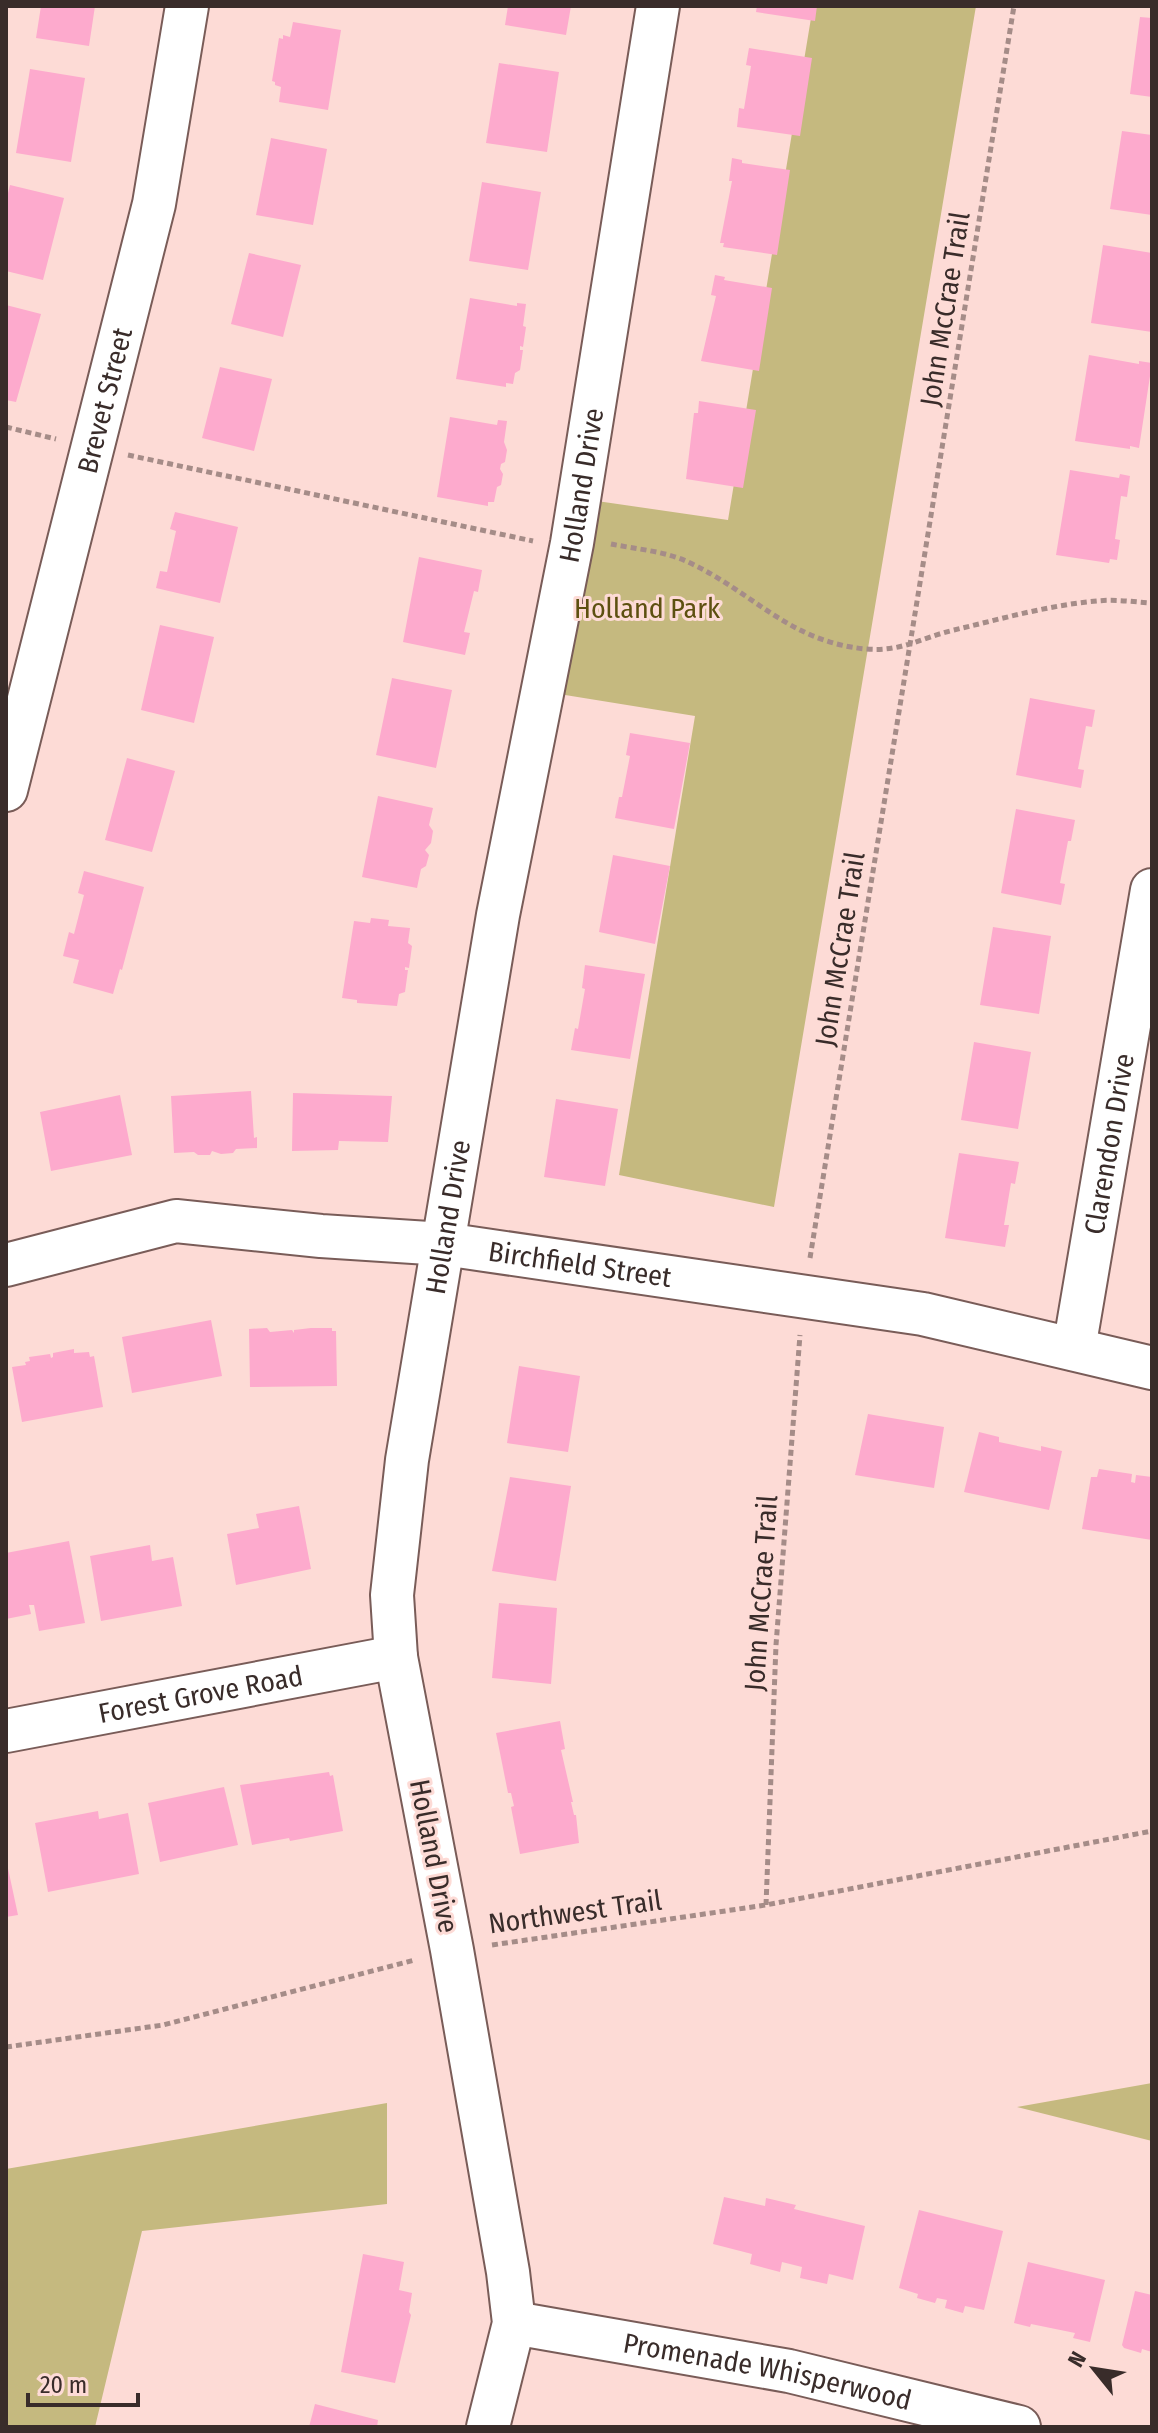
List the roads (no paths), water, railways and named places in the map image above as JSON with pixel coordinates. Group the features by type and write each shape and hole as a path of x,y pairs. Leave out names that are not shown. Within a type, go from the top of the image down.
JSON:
{"street":[{"name":"Brevet Street","path":"6,790 154,204 187,6"},
{"name":"Holland Drive","path":"488,2427 514,2323 508,2272 452,1950 396,1657 392,1595 407,1460 498,915 572,543 658,6"},
{"name":"Clarendon Drive","path":"1074,1349 1152,890"},
{"name":"Birchfield Street","path":"6,1265 176,1221 321,1236 444,1244 923,1314 1152,1368"},
{"name":"Forest Grove Road","path":"6,1731 396,1657"},
{"name":"Promenade Whisperwood","path":"514,2323 789,2371 1019,2427"}],"park label":[{"name":"Holland Park","path":"647,608"}]}
